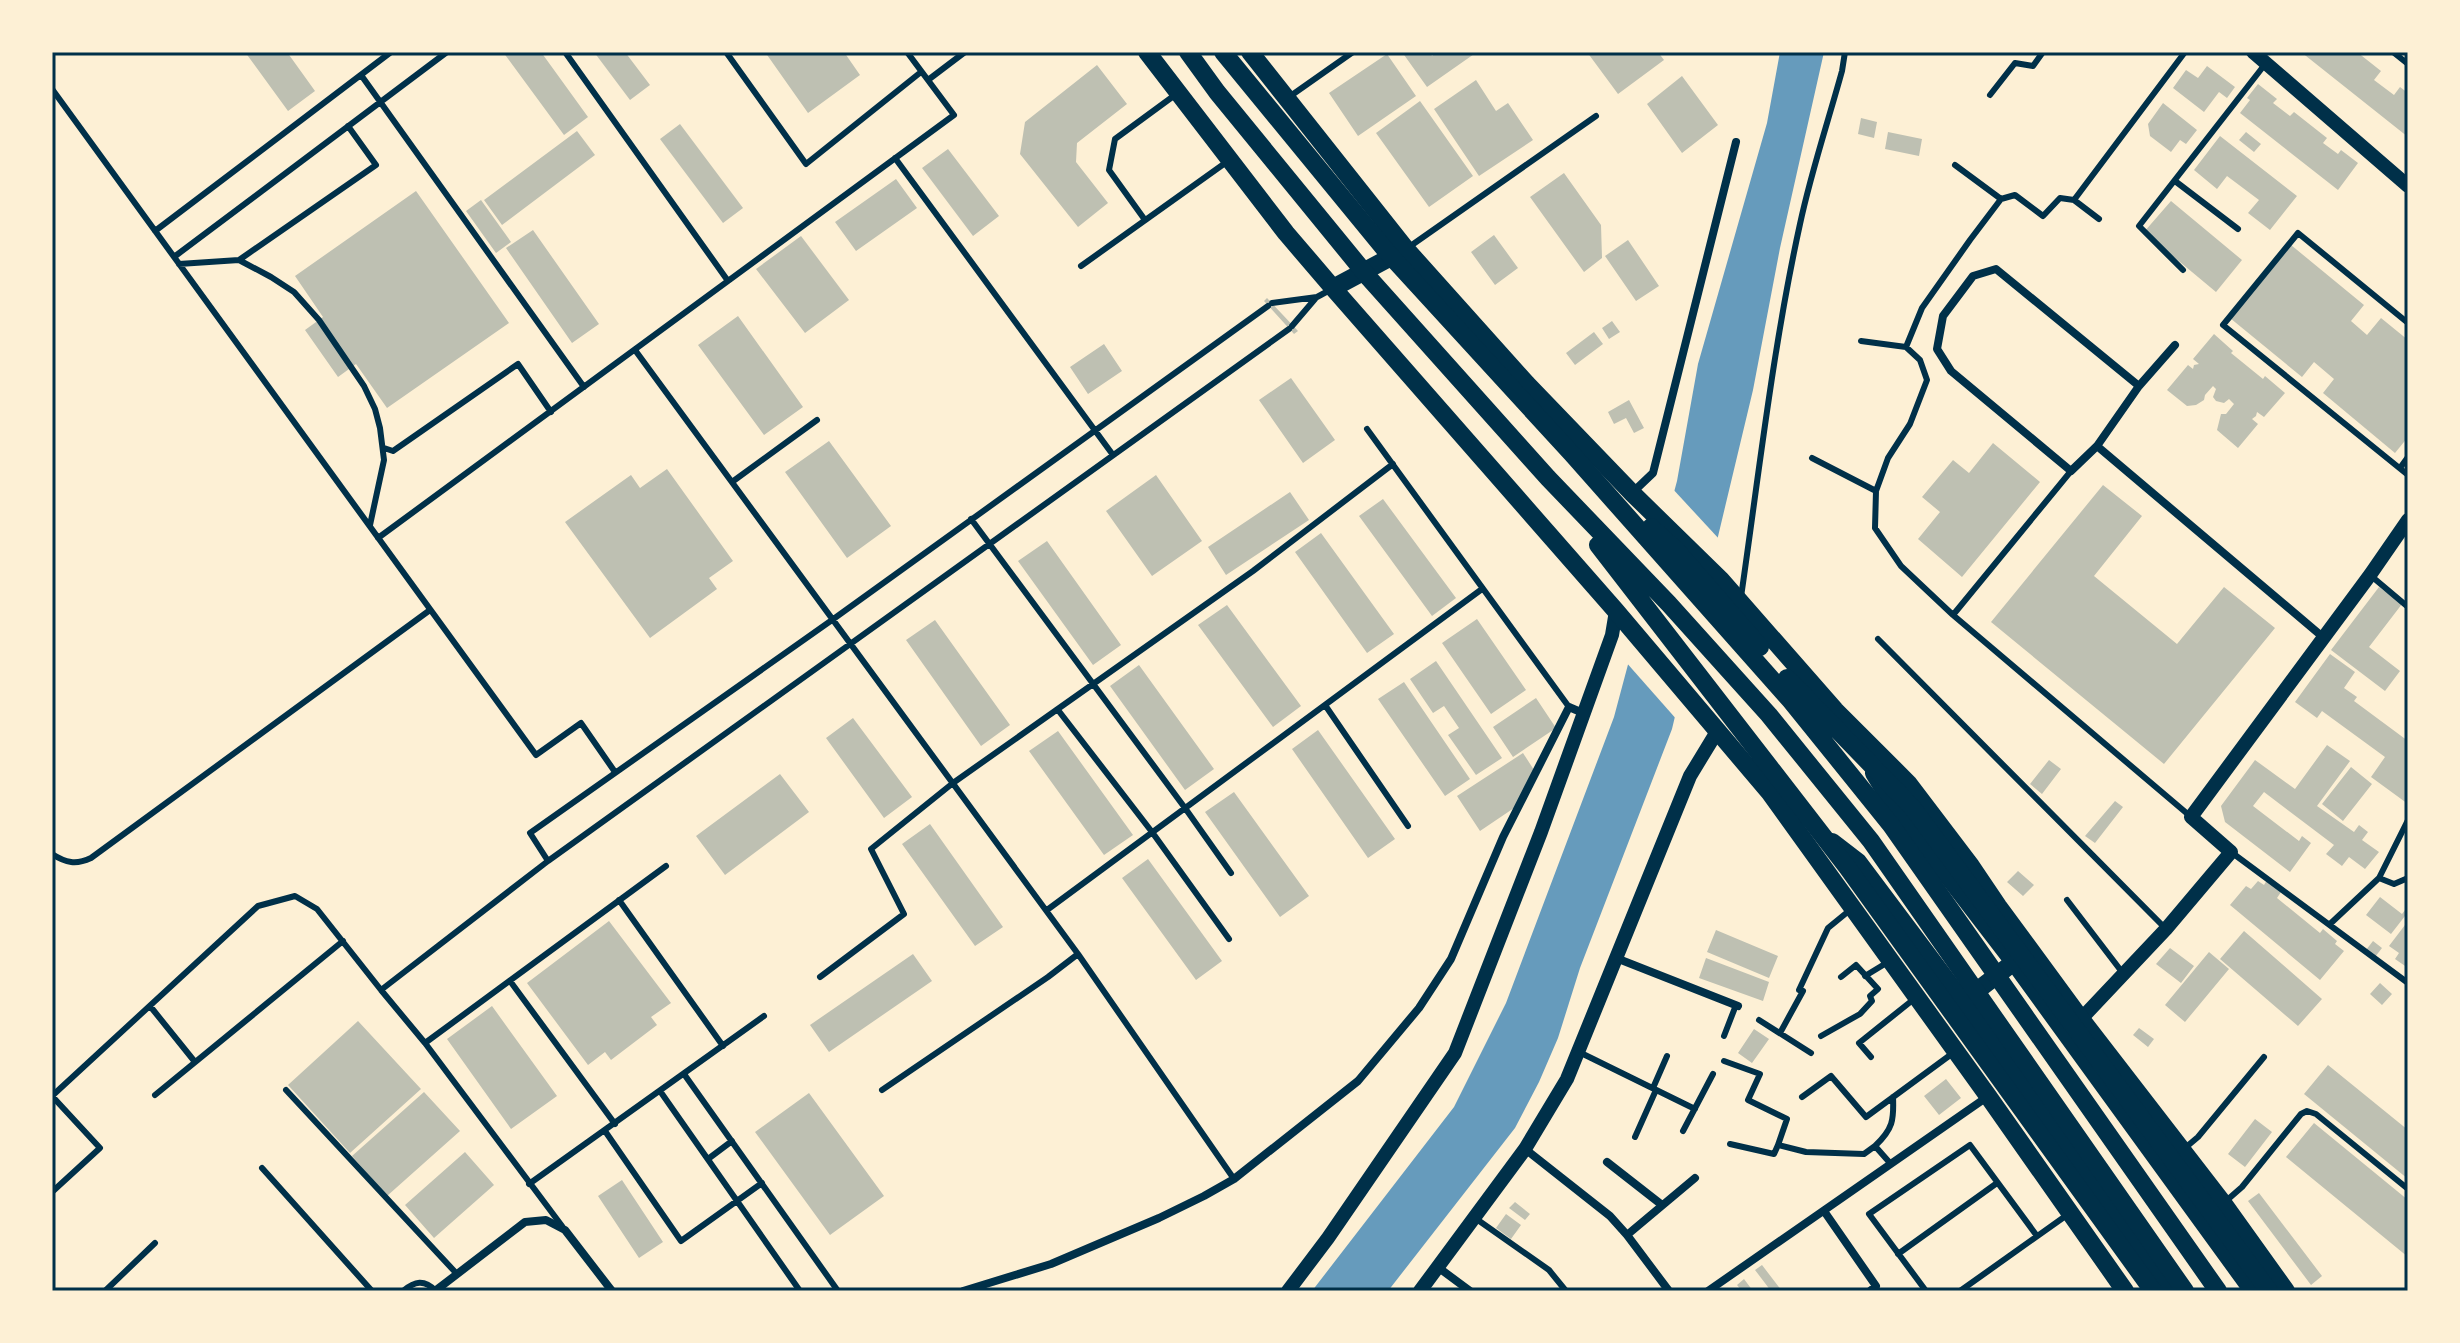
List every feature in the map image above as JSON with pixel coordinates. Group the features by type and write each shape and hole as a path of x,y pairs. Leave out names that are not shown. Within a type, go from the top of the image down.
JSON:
{"main road":[{"path":"1147,52 1230,160 1325,293 1616,611 1770,793 2125,1291"},
{"path":"1188,52 1369,278 1548,478 1669,604 1769,715 1871,841 2185,1291"},
{"path":"1223,52 1387,252 1572,454 1791,701 1891,825 2218,1291"},
{"path":"1250,52 1406,249 1527,384 1721,580 1835,710 1908,783 2081,1019 2182,1150 2269,1291"},
{"path":"1325,293 1406,249"},
{"path":"1572,454 1676,550 1792,684 1912,807 2217,1206 2286,1291"},
{"path":"1548,478 1847,867 2153,1291"},
{"path":"1835,710 1894,806 2014,962 2253,1291"},
{"path":"1770,793 1858,862 1963,1002 2170,1291"},
{"path":"1963,1002 2014,962"}],"street":[{"path":"2253,52 2408,186"},
{"path":"1632,493 1653,473 1736,142"},
{"path":"2139,386 1996,269 1973,276 1943,316 1937,349 1951,371 2071,471 2097,446 2139,386 2175,345"},
{"path":"2097,446 2324,638"},
{"path":"2081,1019 2166,929 2231,852 2191,817 2405,531"},
{"path":"1288,1291 1455,1053 1541,832 1612,635 1616,611"},
{"path":"963,1291 1051,1264 1159,1218 1234,1179 1358,1081 1419,1008 1451,959 1503,837 1569,707 1583,713"},
{"path":"1420,1291 1525,1149 1552,1106 1579,1052 1690,776 1718,730"},
{"path":"1616,958 1737,1005"},
{"path":"1708,1291 1988,1096"},
{"path":"1525,1149 1610,1216 1669,1291"},
{"path":"1607,1162 1662,1205"},
{"path":"1627,1235 1695,1178"},
{"path":"1824,1211 1875,1289"},
{"path":"435,1291 525,1222 546,1220 565,1230 612,1291"},
{"path":"1439,1268 1470,1291"}],"lane":[{"path":"155,231 391,52"},
{"path":"177,260 447,52"},
{"path":"565,52 728,281"},
{"path":"726,52 806,164 921,72"},
{"path":"378,538 954,115 907,52"},
{"path":"928,80 965,52"},
{"path":"1286,100 1353,52"},
{"path":"1740,601 1781,319 1800,221 1845,52"},
{"path":"1990,95 2015,63 2033,66 2043,52"},
{"path":"2074,200 2185,52"},
{"path":"2393,52 2408,64"},
{"path":"2183,270 2139,226 2266,63"},
{"path":"361,75 584,387"},
{"path":"52,89 536,755 581,723 615,772"},
{"path":"1145,220 1109,170 1115,139 1177,93"},
{"path":"1406,249 1596,116"},
{"path":"239,260 376,165 348,126"},
{"path":"895,158 1113,455"},
{"path":"1081,266 1230,160"},
{"path":"1955,165 2001,199"},
{"path":"2175,181 2238,229"},
{"path":"1906,347 1922,308 2001,199 2015,195 2043,216 2060,198 2074,200 2099,219"},
{"path":"2408,323 2298,233 2223,325 2408,475"},
{"path":"177,260 239,260 294,292 319,320 364,386 375,409 384,460 369,525"},
{"path":"548,861 530,833 1270,304 1325,293"},
{"path":"381,990 548,861 1290,328 1325,293"},
{"path":"1861,341 1906,347 1920,360 1927,380 1910,424 1888,458 1876,491 1875,528 1901,566 1953,615 2191,817"},
{"path":"635,350 1047,910 1234,1179"},
{"path":"384,448 393,451 518,364 551,412"},
{"path":"732,482 817,420"},
{"path":"1367,429 1569,707"},
{"path":"2400,468 2408,457"},
{"path":"1812,458 1876,491"},
{"path":"820,977 904,914 871,849 953,783 1253,571 1393,464"},
{"path":"1953,615 2071,471"},
{"path":"971,519 1231,873"},
{"path":"2370,575 2408,607"},
{"path":"1047,910 1482,589"},
{"path":"52,854 63,862 79,864 91,858 430,610"},
{"path":"1878,639 2166,929"},
{"path":"1325,705 1408,826"},
{"path":"1058,710 1229,939"},
{"path":"2330,924 2379,878 2408,820"},
{"path":"2231,852 2408,983"},
{"path":"425,1043 666,866"},
{"path":"2379,878 2394,884 2408,878"},
{"path":"52,1192 100,1148 52,1096 258,906 295,896 317,909 343,941 425,1043 565,1230"},
{"path":"619,900 723,1046"},
{"path":"2067,900 2124,975"},
{"path":"1780,1033 1803,991 1799,990 1828,928 1853,908"},
{"path":"155,1095 343,941"},
{"path":"882,1090 1078,954"},
{"path":"1865,976 1891,960"},
{"path":"1821,1036 1860,1014 1872,1001 1870,996 1878,989 1856,965 1841,977"},
{"path":"510,981 615,1124"},
{"path":"1871,1057 1859,1043 1917,997"},
{"path":"1724,1036 1737,1005"},
{"path":"150,1006 195,1062"},
{"path":"529,1184 764,1016"},
{"path":"1759,1020 1811,1053"},
{"path":"1802,1097 1831,1076 1866,1117 1956,1051"},
{"path":"1579,1052 1695,1109"},
{"path":"1635,1137 1667,1056"},
{"path":"2182,1150 2198,1137 2264,1057"},
{"path":"1724,1061 1760,1074 1748,1100 1787,1119 1774,1154 1730,1144"},
{"path":"684,1074 838,1291"},
{"path":"1683,1131 1713,1074"},
{"path":"286,1090 457,1274"},
{"path":"660,1091 800,1291"},
{"path":"1778,1145 1806,1152 1864,1154 1884,1137 1894,1120 1893,1097"},
{"path":"2217,1206 2242,1187 2301,1114 2307,1111 2316,1114 2408,1189"},
{"path":"605,1131 681,1241 762,1183"},
{"path":"708,1159 732,1141"},
{"path":"1926,1291 1869,1214 1970,1145 2037,1236"},
{"path":"1875,1146 1890,1163"},
{"path":"262,1168 372,1291"},
{"path":"1898,1254 1997,1183"},
{"path":"1960,1291 2070,1213"},
{"path":"1475,1218 1549,1270 1566,1291"},
{"path":"105,1291 155,1243"},
{"path":"403,1291 419,1281 435,1291"}],"water":[{"path":"1780,52 1824,52 1780,248 1753,390 1672,729 1580,968 1558,1038 1515,1128 1388,1291 1312,1291 1454,1107 1506,1003 1614,717 1677,481 1698,364 1767,123"}],"pier":[{"path":"1671,487 1720,540 1678,721 1625,661"}],"building":[{"path":"245,52 287,52 315,91 288,111"},
{"path":"503,52 541,52 588,117 564,135"},
{"path":"594,52 625,52 650,85 630,100"},
{"path":"765,52 844,52 860,75 808,113"},
{"path":"1402,52 1430,52 1432,56 1437,52 1477,52 1427,87"},
{"path":"1587,52 1658,52 1664,60 1618,94"},
{"path":"2301,52 2357,52 2381,71 2374,80 2394,95 2400,87 2408,93 2408,137"},
{"path":"1387,54 1416,96 1358,136 1329,93"},
{"path":"1097,65 1127,104 1077,143 1076,162 1108,203 1078,227 1020,154 1025,122"},
{"path":"2207,66 2235,87 2227,98 2219,92 2204,112 2173,88 2186,70 2198,78"},
{"path":"1682,76 1718,125 1682,153 1647,104"},
{"path":"1476,80 1496,111 1508,103 1533,140 1479,176 1434,109"},
{"path":"2258,84 2277,99 2273,103 2290,116 2294,112 2327,138 2323,143 2338,154 2341,150 2358,163 2338,190 2240,113"},
{"path":"1420,101 1473,176 1429,207 1376,133"},
{"path":"2163,103 2197,130 2186,144 2180,140 2171,152 2150,136 2148,124"},
{"path":"1861,118 1877,122 1874,138 1858,134"},
{"path":"680,124 743,208 723,223 660,139"},
{"path":"577,131 595,155 502,225 484,200"},
{"path":"1888,132 1922,139 1919,156 1885,149"},
{"path":"2246,132 2261,144 2254,152 2239,140"},
{"path":"2220,136 2297,196 2270,230 2248,213 2259,200 2227,176 2217,189 2194,170"},
{"path":"948,149 999,216 973,236 922,168"},
{"path":"1564,173 1601,225 1602,258 1584,272 1530,197"},
{"path":"896,179 917,208 856,251 835,222"},
{"path":"416,191 509,323 387,408 356,364 338,377 305,330 323,317 295,276"},
{"path":"481,200 511,242 496,253 466,211"},
{"path":"2171,201 2242,260 2216,292 2144,232"},
{"path":"533,230 599,324 572,343 506,248"},
{"path":"1494,235 1518,268 1495,285 1471,252"},
{"path":"801,236 849,300 805,333 756,269"},
{"path":"1628,240 1659,286 1636,301 1605,256"},
{"path":"2291,245 2364,305 2351,321 2367,335 2381,318 2408,340 2408,437 2395,453 2323,393 2334,379 2314,362 2302,377 2230,318"},
{"path":"1267,298 1298,331 1294,334 1264,301"},
{"path":"738,316 803,407 764,435 698,345"},
{"path":"1612,321 1620,332 1609,339 1602,328"},
{"path":"1594,332 1603,344 1575,365 1566,353"},
{"path":"2214,334 2233,351 2231,353 2285,393 2264,417 2257,412 2252,419 2258,424 2238,448 2217,430 2221,414 2226,414 2234,404 2229,399 2224,403 2216,401 2213,386 2204,400 2187,406 2167,390 2188,365 2193,369 2194,365 2199,364 2193,359"},
{"path":"1104,344 1122,371 1088,394 1070,367"},
{"path":"1291,378 1335,440 1303,463 1259,400"},
{"path":"1629,400 1644,428 1634,433 1626,418 1614,424 1608,412"},
{"path":"829,441 891,526 847,558 785,472"},
{"path":"1993,443 2040,482 1962,577 1918,539 1940,512 1922,497 1953,460 1969,473"},
{"path":"667,469 733,561 709,578 717,589 650,638 565,522 631,475 640,488"},
{"path":"1156,475 1202,541 1152,576 1106,511"},
{"path":"2103,485 2142,516 2094,576 2177,644 2224,587 2275,628 2164,764 1991,622"},
{"path":"1290,492 1309,520 1226,575 1208,547"},
{"path":"1383,499 1456,598 1432,616 1359,516"},
{"path":"1321,533 1394,634 1367,653 1295,552"},
{"path":"1047,541 1121,645 1093,665 1018,561"},
{"path":"2379,587 2402,604 2369,647 2400,671 2385,691 2331,650"},
{"path":"1227,605 1301,706 1273,727 1198,625"},
{"path":"1477,619 1526,690 1491,714 1442,643"},
{"path":"935,620 1010,725 981,746 906,640"},
{"path":"2330,654 2355,672 2344,688 2357,697 2354,701 2408,741 2408,804 2371,777 2385,757 2322,711 2317,718 2295,702"},
{"path":"1436,661 1502,758 1476,775 1448,735 1459,728 1444,706 1433,713 1410,679"},
{"path":"1139,665 1214,769 1185,790 1110,686"},
{"path":"1404,682 1470,779 1445,796 1378,699"},
{"path":"1536,698 1556,728 1513,757 1493,727"},
{"path":"853,718 912,797 884,818 826,738"},
{"path":"1318,730 1395,839 1368,858 1292,749"},
{"path":"1058,731 1133,835 1104,855 1029,751"},
{"path":"2327,745 2350,761 2317,806 2354,832 2359,825 2368,832 2362,840 2379,852 2365,869 2349,857 2342,866 2326,854 2334,845 2264,792 2253,806 2299,841 2302,836 2311,843 2290,872 2225,822 2221,806 2255,760 2295,789"},
{"path":"1523,753 1534,770 1517,806 1480,831 1457,796"},
{"path":"2049,760 2061,769 2042,794 2030,784"},
{"path":"2351,767 2372,784 2343,821 2322,804"},
{"path":"780,774 809,812 725,875 696,836"},
{"path":"1234,792 1309,896 1280,917 1205,812"},
{"path":"2115,801 2123,807 2095,843 2085,836"},
{"path":"930,824 1003,927 975,946 902,844"},
{"path":"1148,859 1222,961 1196,980 1122,878"},
{"path":"2018,871 2034,885 2023,896 2007,882"},
{"path":"2267,880 2281,892 2277,898 2320,933 2323,929 2344,951 2320,980 2230,905 2246,886 2251,889 2258,881 2264,885"},
{"path":"2380,897 2402,914 2408,906 2408,918 2405,916 2391,934 2366,915"},
{"path":"609,921 671,1003 651,1017 657,1025 611,1060 605,1052 588,1065 527,983"},
{"path":"2408,921 2408,968 2395,959 2399,953 2389,946"},
{"path":"1716,930 1778,956 1769,978 1707,952"},
{"path":"2244,931 2322,999 2298,1026 2220,959"},
{"path":"2373,941 2382,948 2375,957 2366,950"},
{"path":"2170,948 2194,966 2181,983 2156,964"},
{"path":"2209,952 2229,969 2185,1022 2165,1005"},
{"path":"913,954 932,981 829,1052 810,1025"},
{"path":"1706,958 1769,982 1763,1001 1699,978"},
{"path":"2380,983 2392,994 2382,1005 2370,994"},
{"path":"492,1006 557,1096 511,1129 447,1039"},
{"path":"358,1021 421,1089 350,1153 288,1085"},
{"path":"2139,1028 2154,1039 2148,1047 2133,1035"},
{"path":"1754,1029 1769,1039 1752,1063 1738,1053"},
{"path":"2328,1065 2408,1130 2408,1179 2304,1094"},
{"path":"1946,1079 1961,1098 1939,1115 1924,1096"},
{"path":"424,1092 460,1131 387,1196 352,1156"},
{"path":"809,1093 884,1196 830,1235 755,1132"},
{"path":"2255,1119 2272,1132 2245,1167 2228,1154"},
{"path":"2314,1123 2408,1200 2408,1257 2286,1157"},
{"path":"465,1152 494,1185 434,1238 405,1205"},
{"path":"622,1180 663,1242 639,1258 598,1196"},
{"path":"2259,1193 2322,1276 2311,1285 2248,1201"},
{"path":"1515,1202 1530,1214 1525,1220 1509,1208"},
{"path":"1506,1214 1521,1225 1511,1239 1496,1228"},
{"path":"1762,1265 1782,1291 1771,1291 1755,1270"},
{"path":"1744,1279 1753,1291 1742,1291 1737,1285"}]}
